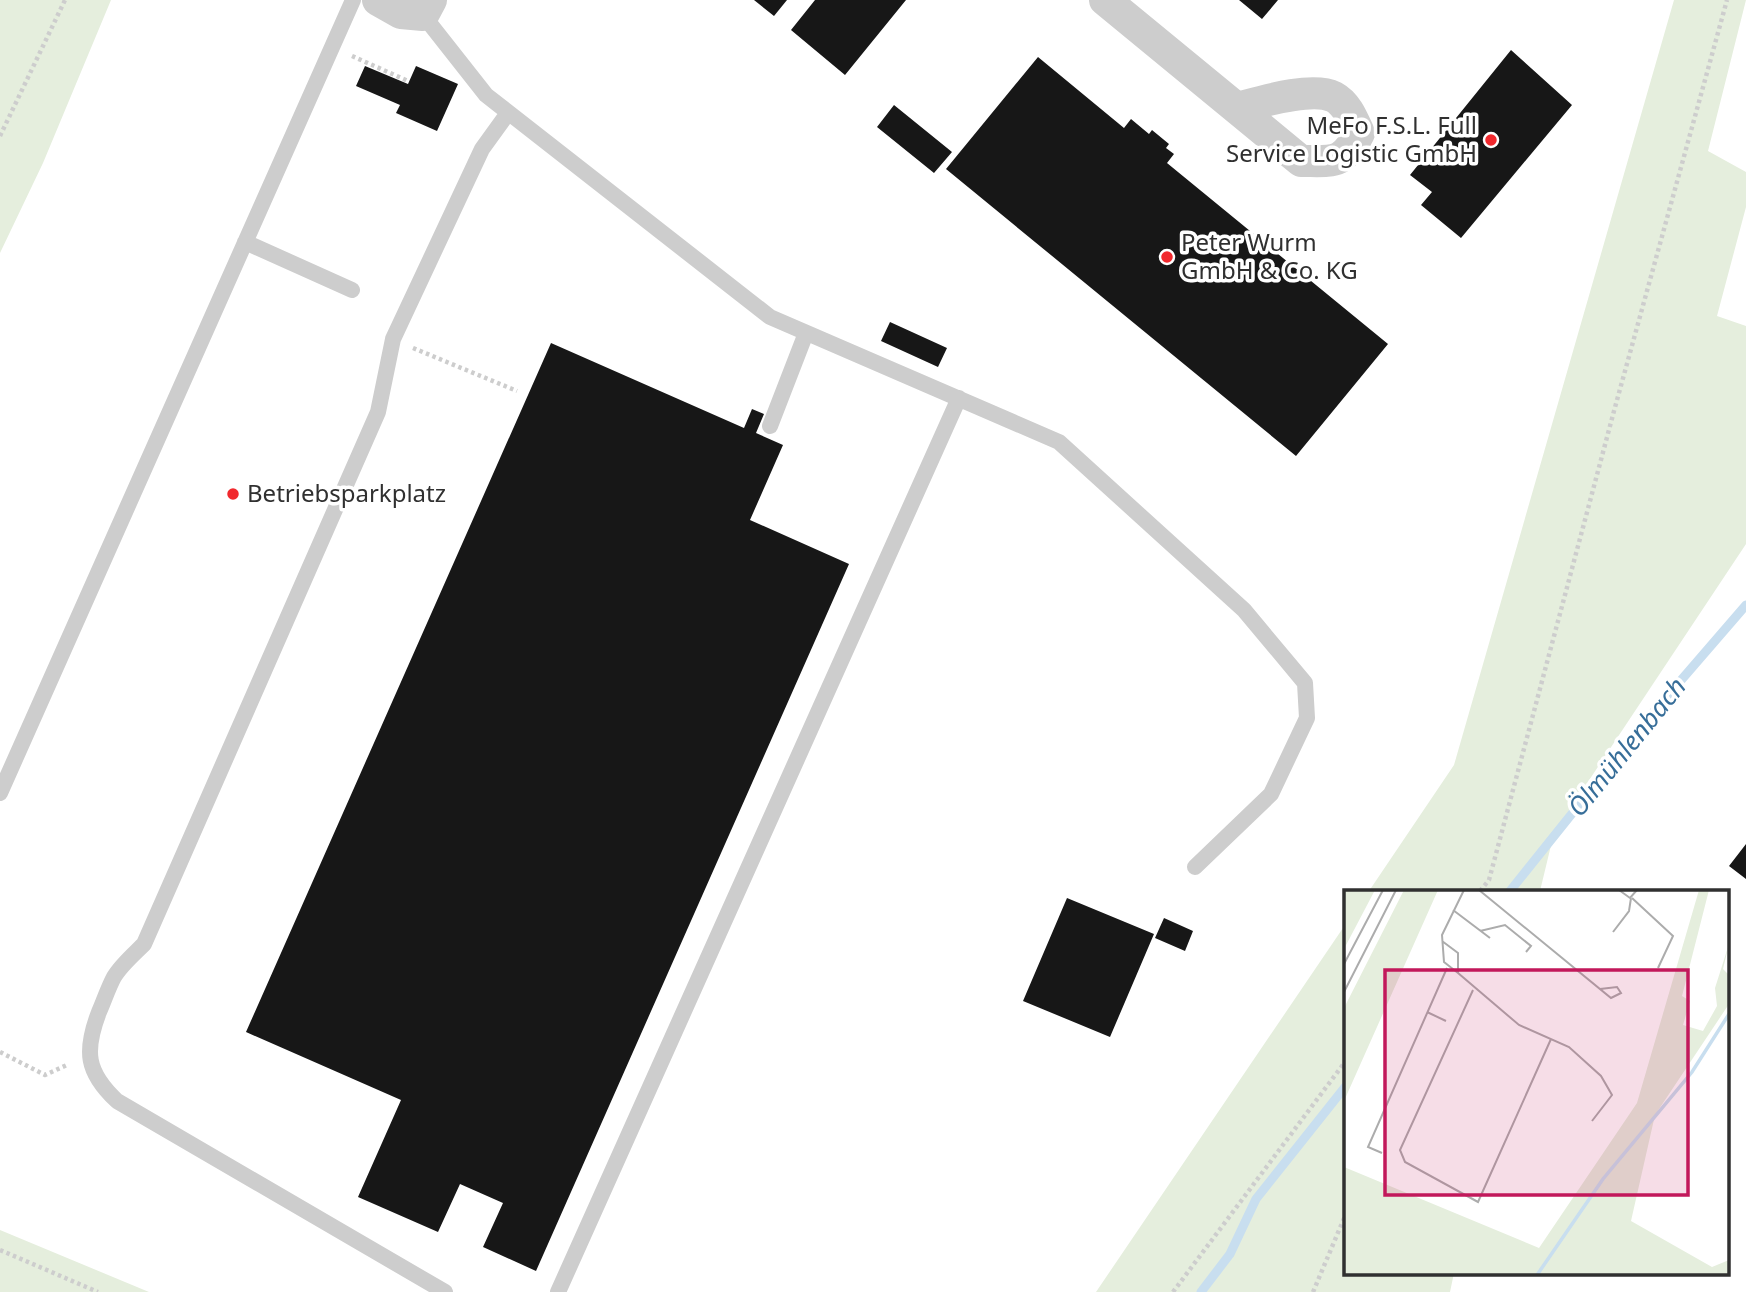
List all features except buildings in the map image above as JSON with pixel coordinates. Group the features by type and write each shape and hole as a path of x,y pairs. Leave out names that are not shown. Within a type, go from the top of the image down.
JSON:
{"street":[{"path":"378,0 401,13 427,7"},
{"path":"1105,0 1237,108"}],"lane":[{"path":"0,793 353,0"},
{"path":"427,7 486,95 770,317 1059,442 1244,610 1305,683 1307,718 1271,794 1195,867"},
{"path":"445,1292 117,1101 103,1088 90,1059 90,1036 115,975 144,944 378,412 393,339 482,149 508,113"},
{"path":"245,242 352,290"},
{"path":"770,426 806,333"},
{"path":"558,1292 959,398"}],"path":[{"path":"0,136 65,0"},
{"path":"1481,890 1489,880 1610,424 1727,0"},
{"path":"332,47 408,81"},
{"path":"393,339 517,391"},
{"path":"0,1052 45,1075"},
{"path":"1173,1292 1344,1063"},
{"path":"1313,1292 1344,1218"},
{"path":"0,1250 98,1292"}],"green space":[{"path":"0,0 111,0 43,163 0,253"},
{"path":"1674,0 1746,0 1708,151 1746,172 1746,207 1717,316 1746,326 1746,544 1554,833 1540,890 1370,890 1454,765"},
{"path":"1344,926 1344,1274 1454,1274 1450,1292 1096,1292"},
{"path":"0,1230 149,1292 0,1292"}],"waterway":[{"name":"Ölmühlenbach","path":"1511,890 1651,715 1746,605"},
{"name":"Ölmühlenbach","path":"1201,1292 1230,1254 1256,1199 1344,1088"}],"place":[{"name":"MeFo F.S.L. Full Service Logistic GmbH","path":"1491,140"},
{"name":"Peter Wurm GmbH & Co. KG","path":"1167,257"},
{"name":"Betriebsparkplatz","path":"233,494"}]}
